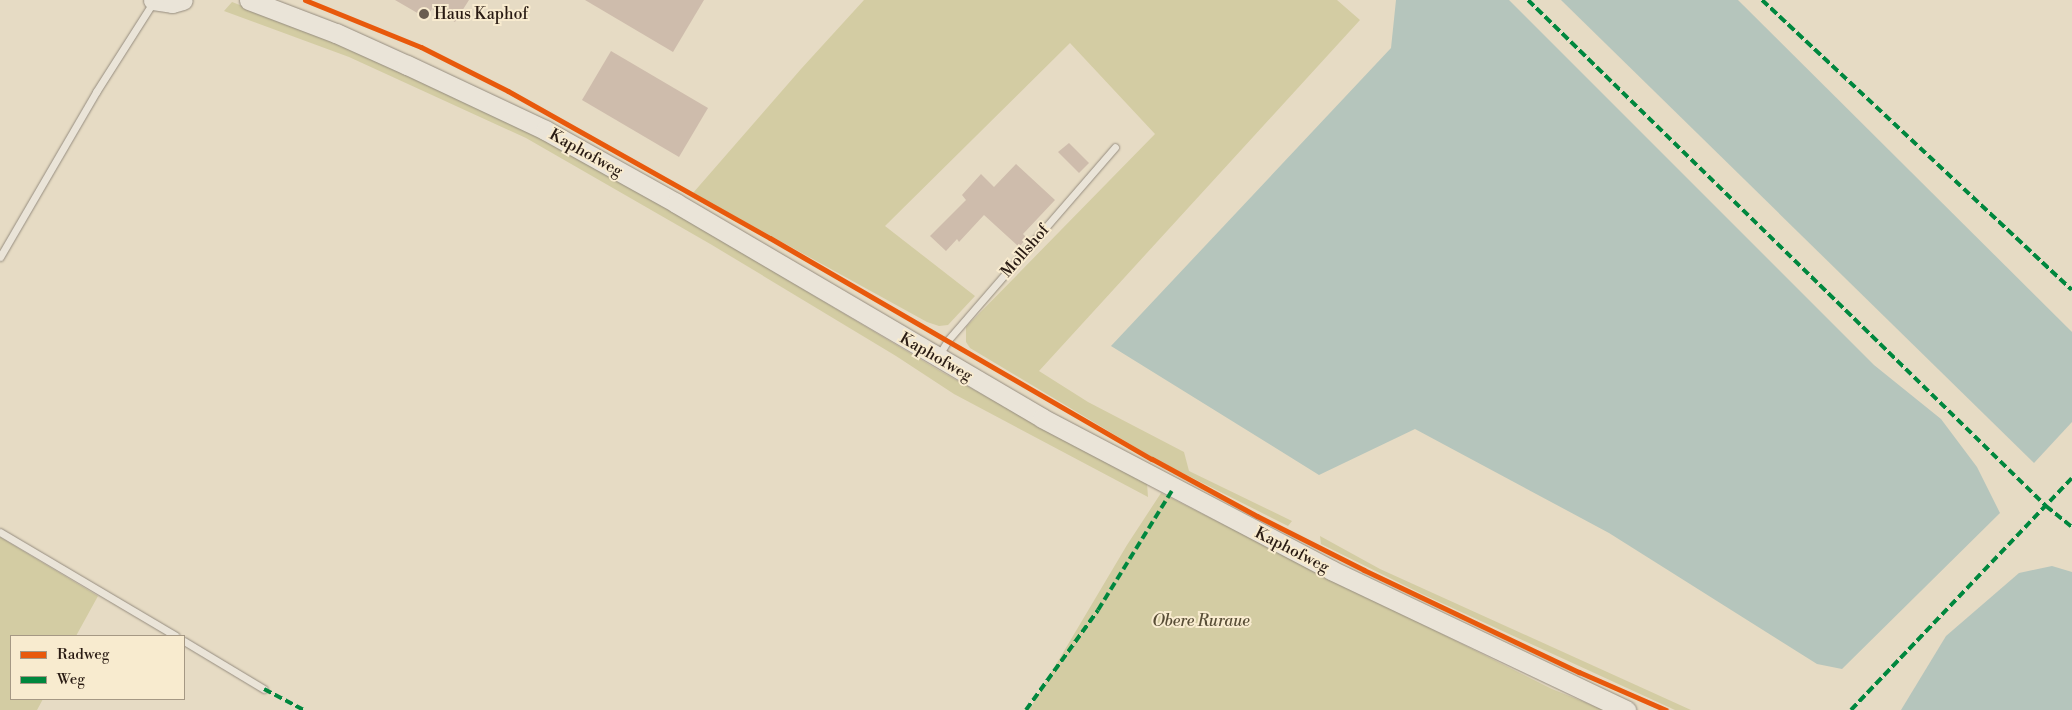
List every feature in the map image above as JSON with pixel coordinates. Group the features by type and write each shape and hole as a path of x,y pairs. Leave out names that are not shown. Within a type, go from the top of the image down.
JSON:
{"main road":[{"path":"154,0 172,3 183,0"},
{"name":"Kaphofweg","path":"249,0 407,64 545,130 676,203 1050,423 1331,570 1626,710"}],"lane":[{"path":"0,257 96,92 154,0"},
{"name":"Mollshof","path":"938,358 948,340 1115,147"},
{"path":"0,532 174,635"},
{"path":"185,642 264,689"}],"green space":[{"path":"864,0 1337,0 1360,20 1039,371 1088,402 1184,452 1189,471 1292,521 1288,526 1155,459 970,348 966,342 966,327 1155,134 1070,43 885,226 975,296 948,325 939,326 927,322 693,193"},
{"path":"232,2 342,44 545,139 634,188 940,371 1147,483 1148,497 954,394 896,356 712,245 526,138 349,57 224,11"},
{"name":"Obere Ruraue","path":"1161,493 1552,689 1604,710 1029,710 1127,545"},
{"path":"1320,536 1380,569 1691,710 1675,710 1422,594 1321,544"},
{"path":"0,537 98,596 77,635 10,635 10,700 42,700 37,710 0,710"}],"shaded area":[{"path":"1396,0 1509,0 1874,365 1941,419 1977,467 2000,513 1842,669 1817,664 1609,533 1415,429 1319,475 1111,346 1391,48"},
{"path":"1561,0 1738,0 2072,332 2072,422 2034,463"},
{"path":"2052,566 2072,572 2072,710 1901,710 1946,636 2019,573"}],"building":[{"path":"395,0 469,0 455,22 432,9 426,18"},
{"path":"585,0 704,0 673,52"},
{"path":"611,51 708,108 679,157 582,100"},
{"path":"1069,143 1089,163 1079,173 1058,152"},
{"path":"1016,164 1055,200 1023,234 1027,238 1019,247 984,215 959,242 957,239 946,251 930,236 966,200 962,195 981,174 994,187"}],"marked path":[{"path":"1528,0 2046,506 2072,527"},
{"path":"1762,0 2072,290"},
{"path":"1851,710 2072,478"},
{"path":"1026,710 1098,610 1173,489"},
{"path":"264,689 304,710"}],"cycle path":[{"path":"305,0 421,47 508,91 770,238 1152,459 1257,516 1364,570 1579,672 1666,710"}],"place":[{"name":"Haus Kaphof","path":"424,14"}]}
